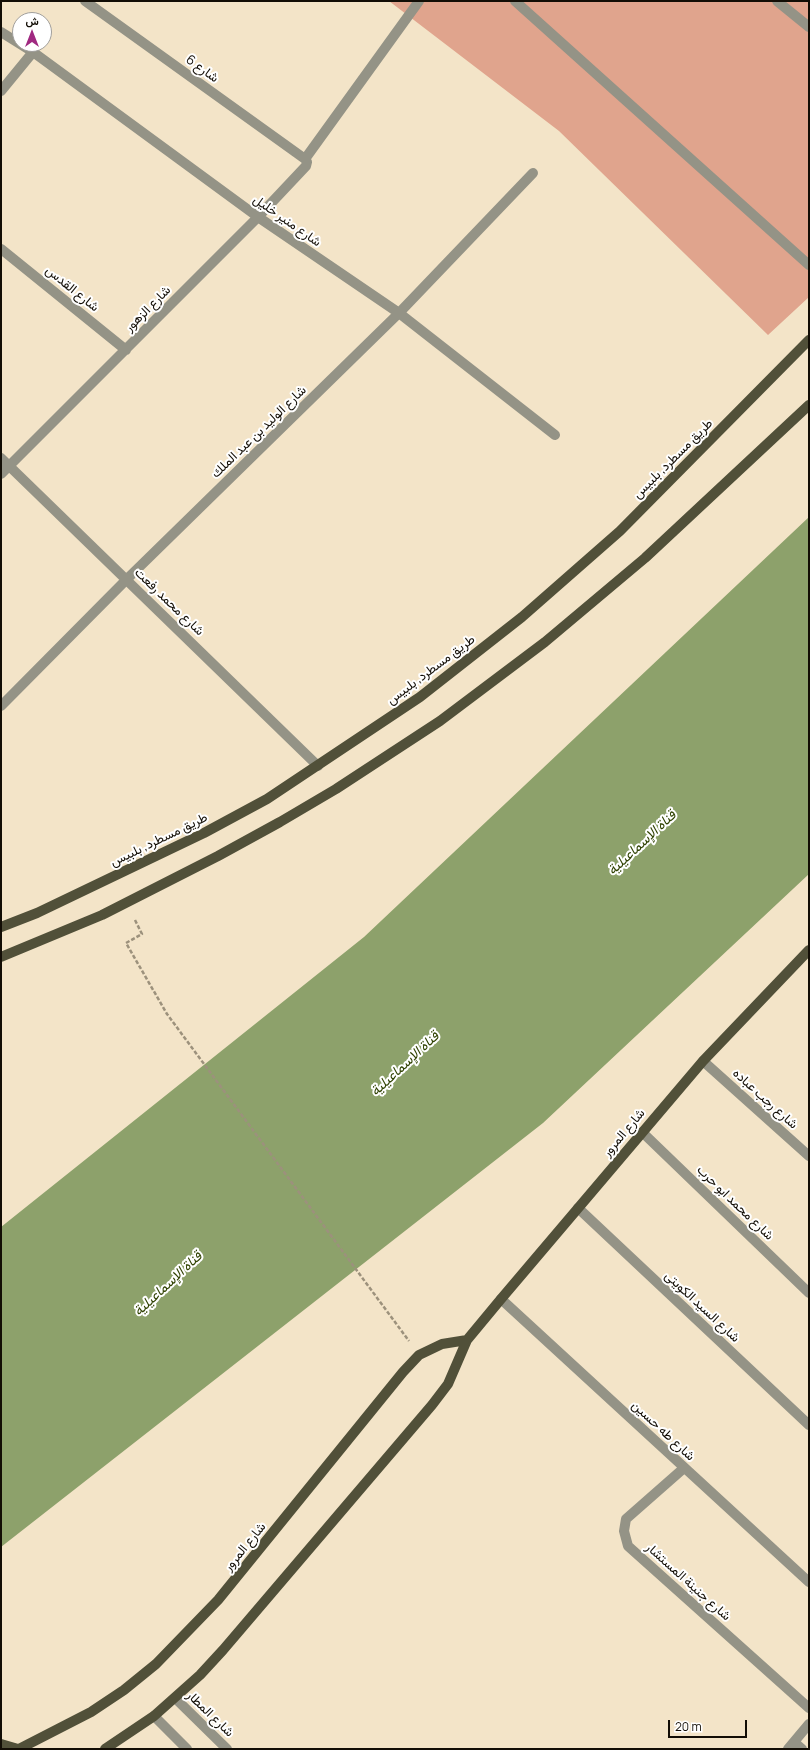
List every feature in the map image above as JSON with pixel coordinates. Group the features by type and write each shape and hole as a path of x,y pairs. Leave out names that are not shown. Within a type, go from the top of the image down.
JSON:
{"main road":[{"name":"طريق مسطرد, بلبيس","path":"1,927 37,913 204,833 266,799 318,766 420,697 522,617 620,532 809,340"},
{"path":"1,957 49,938 126,904 280,822 336,789 440,721 545,642 645,558 809,404"},
{"name":"شارع المرور","path":"105,1749 154,1716 175,1698 223,1650 432,1405 448,1384 467,1340 501,1299 703,1061 809,950"},
{"name":"شارع المرور","path":"19,1749 91,1712 124,1690 156,1664 218,1600 403,1372 419,1355 442,1344 467,1340"},
{"path":"1,1744 19,1749"}],"street":[{"name":"شارع 6","path":"85,1 305,159"},
{"path":"305,159 419,1"},
{"path":"515,1 809,266"},
{"path":"777,1 809,27"},
{"name":"شارع منير خليل","path":"1,32 12,39"},
{"path":"1,91 33,52"},
{"name":"شارع منير خليل","path":"33,52 258,217 399,313 555,436"},
{"name":"شارع الزهور","path":"1,474 258,217 306,166 307,162 305,159"},
{"name":"شارع الوليد بن عبد الملك","path":"1,706 399,313 533,173"},
{"name":"شارع القدس","path":"1,249 126,350"},
{"name":"شارع محمد رفعت","path":"1,458 318,766"},
{"name":"شارع رجب عباده","path":"703,1061 809,1156"},
{"name":"شارع محمد ابو حرب","path":"642,1132 809,1293"},
{"name":"شارع السيد الكويتى","path":"578,1208 809,1425"},
{"name":"شارع طه حسين","path":"501,1299 809,1582"},
{"name":"شارع جنينة المستشار","path":"684,1468 626,1519 624,1531 628,1546 809,1708"},
{"name":"شارع المطار","path":"175,1698 227,1749"},
{"path":"154,1716 187,1749"},
{"path":"795,1747 809,1724"}],"path":[{"path":"126,904 142,934 126,943 167,1014 419,1355"}],"shaded area":[{"path":"389,1 809,1 809,297 768,335 559,131"}],"water":[{"name":"قناة الإسماعيلية","path":"809,517 809,874 543,1123 1,1547 1,1227 364,937"}]}
